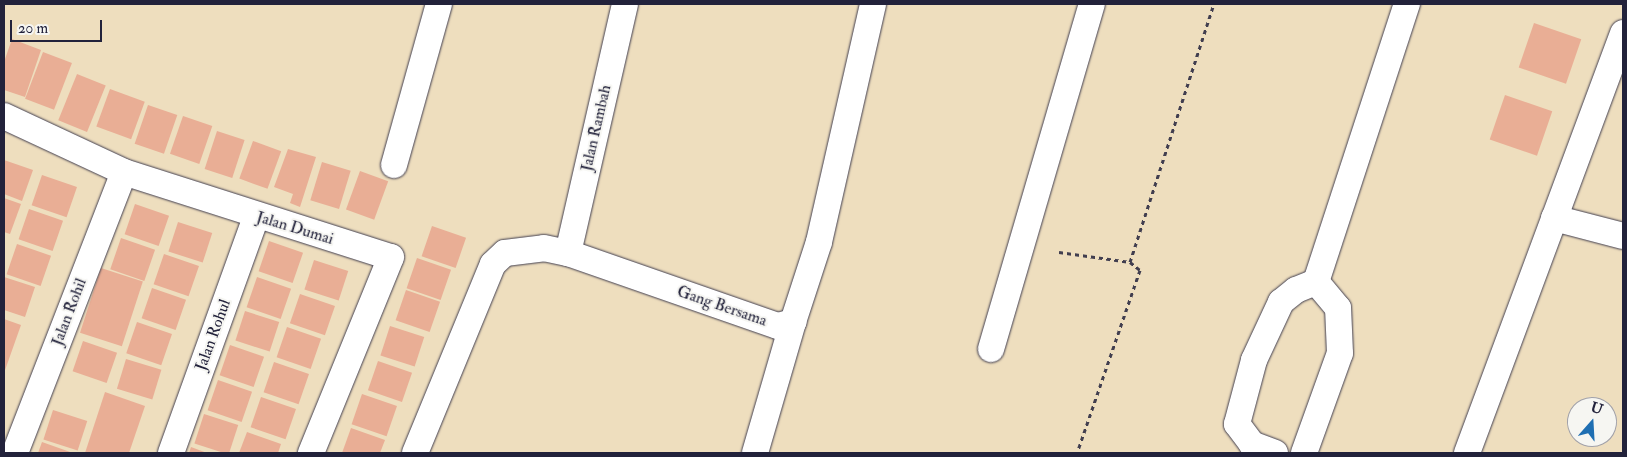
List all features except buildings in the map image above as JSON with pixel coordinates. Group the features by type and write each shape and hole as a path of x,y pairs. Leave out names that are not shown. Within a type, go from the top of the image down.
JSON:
{"street":[{"path":"394,165 439,4"},
{"path":"755,453 793,322 819,242 873,4"},
{"path":"991,349 1092,4"},
{"path":"1316,282 1407,4"},
{"name":"Jalan Rambah","path":"568,253 621,5"},
{"path":"1467,453 1554,218 1615,79 1623,33"},
{"name":"Jalan Dumai","path":"4,116 124,172 256,217 391,257 311,453"},
{"name":"Jalan Rohil","path":"15,453 124,172"},
{"name":"Jalan Rohul","path":"171,453 256,217"},
{"path":"1554,218 1623,236"},
{"name":"Gang Bersama","path":"415,453 493,264 505,253 544,248 568,253 778,326 793,322"},
{"path":"1274,453 1252,444 1238,424 1254,360 1281,302 1296,290 1316,282"},
{"path":"1304,453 1340,354 1338,308 1316,282"}],"path":[{"path":"1130,262 1214,4"},
{"path":"1059,252 1130,262 1140,270 1077,453"}]}
